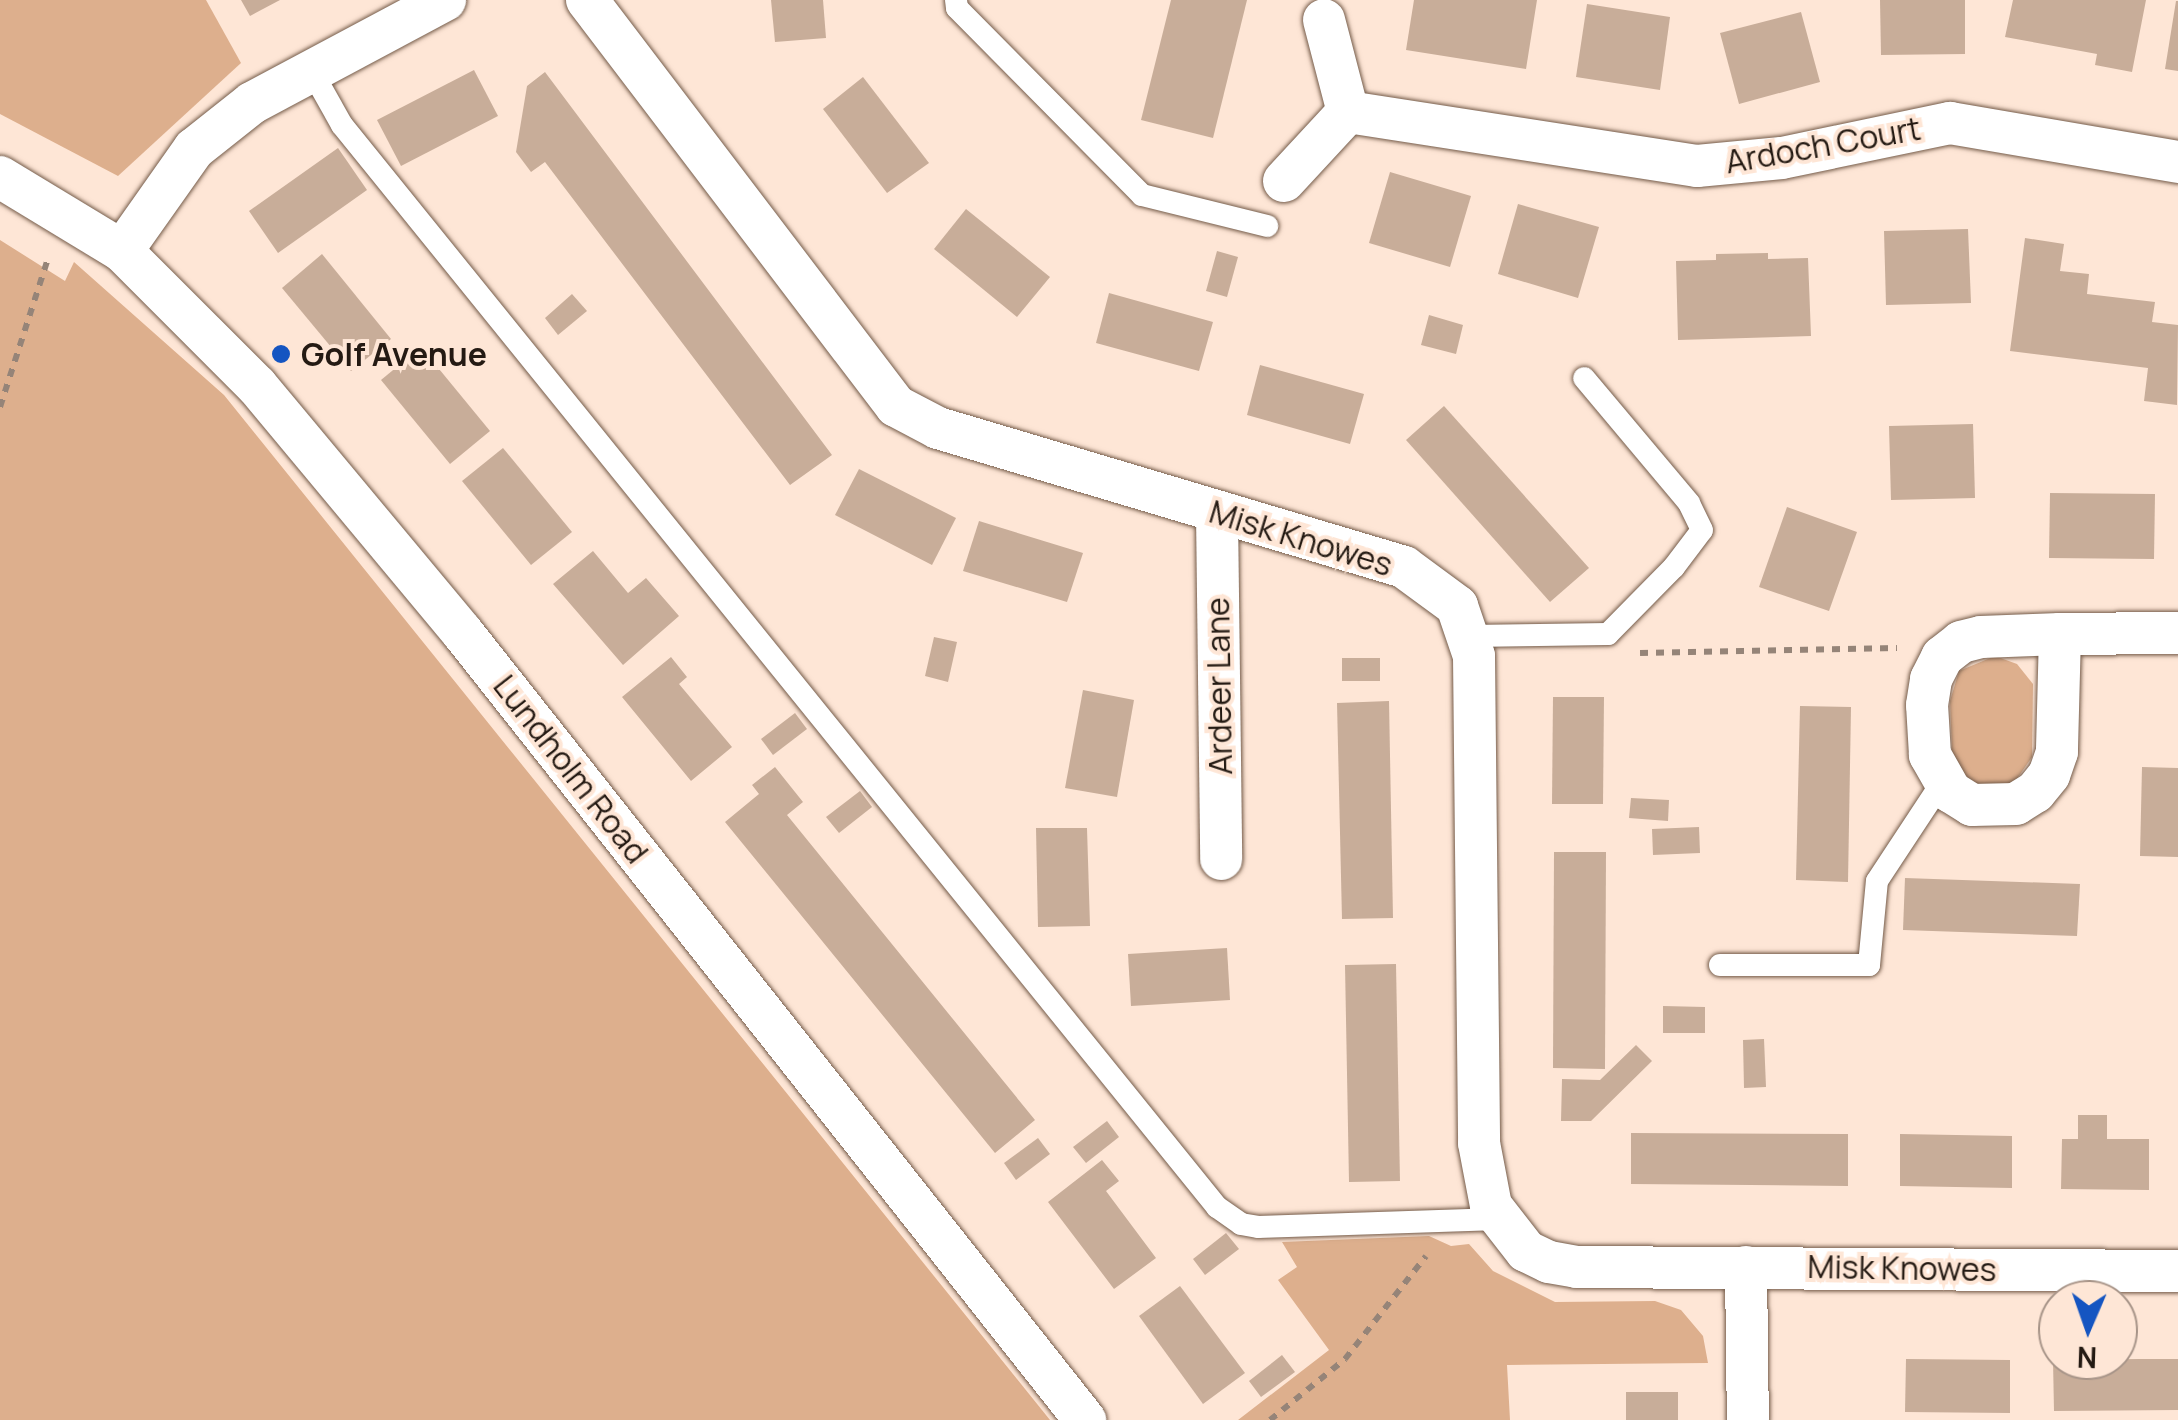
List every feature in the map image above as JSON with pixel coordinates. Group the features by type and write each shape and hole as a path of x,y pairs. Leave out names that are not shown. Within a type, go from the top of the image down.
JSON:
{"street":[{"path":"122,251 194,149 252,103 310,68 446,0"},
{"name":"Misk Knowes","path":"587,0 896,406 938,428 1404,567 1456,606 1470,636 1479,1143 1485,1186 1499,1219 1526,1250 1549,1262 1577,1267 2178,1271"},
{"path":"1284,181 1348,112 1324,20"},
{"name":"Ardoch Court","path":"1348,112 1697,166 1782,158 1950,123 2178,162"},
{"name":"Lundholm Road","path":"0,178 122,251 257,386 462,632 1084,1420"},
{"name":"Ardeer Lane","path":"1216,513 1221,859"},
{"path":"2060,634 2057,752 2049,775 2035,792 2016,804 1972,805 1943,781 1930,755 1926,705 1931,679 1942,657 1960,642 1981,637 2060,634 2178,633"},
{"path":"1746,1266 1748,1420"}],"lane":[{"path":"956,0 957,8 1142,195 1267,226"},
{"path":"310,68 342,125 1217,1207 1241,1224 1258,1227 1499,1219"},
{"path":"1470,636 1608,634 1674,568 1702,530 1688,503 1584,378"},
{"path":"1720,965 1870,965 1876,881 1943,781"}],"path":[{"path":"0,407 62,214"},
{"path":"1637,654 1908,648 1942,657"},
{"path":"1270,1420 1345,1359 1454,1220"}],"shaded area":[{"path":"0,0 206,0 241,63 118,176 0,114"},
{"path":"0,240 65,281 74,262 224,395 1050,1420 0,1420"},
{"path":"1995,656 2017,664 2033,684 2032,757 2012,786 1987,790 1966,777 1952,751 1950,701 1959,671"},
{"path":"1429,1236 1451,1246 1469,1244 1493,1271 1555,1302 1655,1301 1681,1310 1703,1336 1708,1363 1507,1365 1510,1420 1238,1420 1329,1350 1278,1280 1297,1267 1282,1242"}],"building":[{"path":"241,0 280,0 250,16"},
{"path":"771,0 823,0 826,38 775,42"},
{"path":"1171,0 1247,0 1213,138 1141,120"},
{"path":"1414,0 1537,0 1526,69 1406,50"},
{"path":"1880,0 1965,0 1965,54 1881,55"},
{"path":"2013,0 2146,0 2132,72 2095,65 2097,54 2005,37"},
{"path":"2178,1 2178,71 2165,69"},
{"path":"1587,4 1670,17 1660,90 1576,77"},
{"path":"1801,12 1820,82 1739,104 1720,33"},
{"path":"474,70 498,116 401,166 377,120"},
{"path":"545,72 832,455 790,485 545,162 531,172 516,152 527,86"},
{"path":"863,77 929,163 887,193 823,109"},
{"path":"338,148 367,190 278,253 249,211"},
{"path":"1390,172 1471,196 1450,267 1369,243"},
{"path":"1518,204 1599,227 1578,298 1498,274"},
{"path":"966,209 1050,277 1017,317 934,249"},
{"path":"1968,229 1971,303 1886,305 1884,231"},
{"path":"2025,238 2064,244 2060,271 2089,274 2087,294 2155,302 2152,322 2178,325 2177,405 2144,401 2148,368 2010,351"},
{"path":"1217,251 1238,257 1227,297 1206,291"},
{"path":"1768,253 1768,259 1808,258 1811,336 1678,340 1676,261 1716,260 1716,254"},
{"path":"322,254 391,339 351,371 282,288"},
{"path":"1109,293 1213,322 1199,371 1096,343"},
{"path":"572,294 587,311 558,335 545,318"},
{"path":"1429,315 1463,325 1456,354 1421,345"},
{"path":"421,347 490,431 450,464 381,380"},
{"path":"1260,365 1364,394 1350,444 1247,415"},
{"path":"1444,406 1589,568 1550,602 1406,440"},
{"path":"1973,424 1975,498 1891,500 1889,426"},
{"path":"503,448 572,532 531,565 462,481"},
{"path":"859,469 956,518 932,565 835,515"},
{"path":"2050,493 2155,494 2154,559 2049,558"},
{"path":"1787,507 1857,532 1829,611 1759,587"},
{"path":"979,521 1083,553 1067,602 963,571"},
{"path":"593,551 628,593 646,578 679,616 623,665 553,584"},
{"path":"934,637 957,642 948,682 925,676"},
{"path":"671,657 687,677 679,684 732,747 691,781 622,697"},
{"path":"1342,658 1380,658 1380,681 1342,681"},
{"path":"1083,690 1134,700 1117,797 1065,788"},
{"path":"1553,697 1604,697 1603,804 1552,804"},
{"path":"1389,701 1393,918 1342,919 1337,703"},
{"path":"1800,706 1851,707 1848,882 1796,880"},
{"path":"795,713 807,729 773,755 761,739"},
{"path":"775,767 803,802 787,815 1035,1120 995,1153 725,822 759,794 752,785"},
{"path":"2142,767 2178,768 2178,857 2140,856"},
{"path":"860,791 872,807 839,833 826,817"},
{"path":"1631,798 1669,800 1668,821 1629,818"},
{"path":"1699,827 1700,853 1653,855 1652,829"},
{"path":"1036,828 1087,828 1090,926 1038,927"},
{"path":"1554,852 1606,852 1605,1069 1553,1068"},
{"path":"1905,878 2080,884 2077,936 1903,930"},
{"path":"1227,948 1230,1000 1131,1006 1128,954"},
{"path":"1396,964 1400,1181 1349,1182 1345,965"},
{"path":"1663,1006 1705,1007 1705,1033 1663,1033"},
{"path":"1764,1039 1766,1087 1744,1088 1743,1040"},
{"path":"1636,1045 1652,1061 1591,1121 1561,1121 1562,1079 1600,1080"},
{"path":"2078,1115 2107,1115 2107,1139 2149,1139 2149,1190 2061,1189 2062,1139 2078,1139"},
{"path":"1107,1121 1119,1137 1086,1163 1073,1147"},
{"path":"1631,1133 1848,1134 1848,1186 1631,1184"},
{"path":"1900,1134 2012,1136 2012,1188 1900,1186"},
{"path":"1038,1138 1050,1154 1016,1180 1004,1163"},
{"path":"1102,1160 1119,1181 1106,1191 1156,1258 1114,1289 1048,1202"},
{"path":"1226,1233 1239,1249 1205,1275 1193,1259"},
{"path":"1180,1286 1245,1373 1203,1404 1139,1316"},
{"path":"1282,1355 1295,1372 1261,1397 1249,1381"},
{"path":"1906,1359 2010,1360 2010,1413 1905,1412"},
{"path":"2138,1359 2178,1359 2178,1410 2054,1411 2053,1380 2138,1380"},
{"path":"1626,1392 1678,1392 1678,1420 1626,1420"}],"place":[{"name":"Golf Avenue","path":"281,354"}]}
